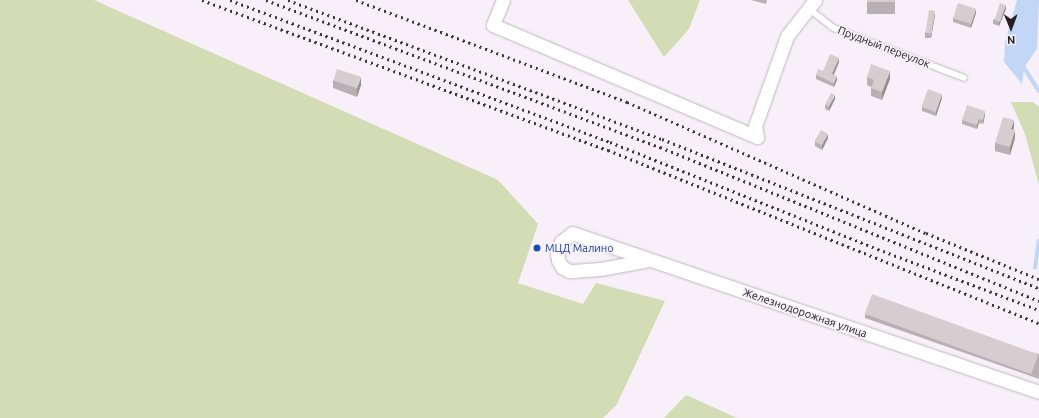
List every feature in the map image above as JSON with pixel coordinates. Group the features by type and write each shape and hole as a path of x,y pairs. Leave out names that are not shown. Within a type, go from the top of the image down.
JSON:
{"street":[{"path":"503,0 493,25 757,137 756,126 787,36 811,4"},
{"name":"Железнодорожная улица","path":"649,260 600,269 569,271 562,267 558,260 557,254 561,242 572,233 1039,392"}],"lane":[{"name":"Прудный переулок","path":"811,4 834,28 964,78"}],"green space":[{"path":"0,0 94,0 498,180 538,224 518,283 583,304 596,283 665,301 617,404 603,418 0,418"},
{"path":"628,0 700,0 689,29 664,57"},
{"path":"1011,102 1033,102 1039,107 1039,185 1025,134"},
{"path":"686,395 737,418 664,418"}],"water":[{"path":"1017,0 1039,0 1037,49 1024,67 1022,84 1004,62 1005,42"}],"building":[{"path":"867,0 895,0 895,2 867,2"},
{"path":"958,3 976,9 971,24 953,18"},
{"path":"1000,3 1006,5 1000,22 994,20"},
{"path":"929,10 935,11 931,34 925,33"},
{"path":"830,54 839,58 832,74 837,76 834,83 816,75 818,69 823,71"},
{"path":"871,64 890,71 882,92 871,88 874,80 867,77"},
{"path":"337,69 361,77 357,88 333,80"},
{"path":"928,89 942,94 936,112 922,107"},
{"path":"831,93 835,95 829,106 825,105"},
{"path":"967,105 985,111 983,120 979,119 977,125 962,120"},
{"path":"1003,117 1014,120 1011,129 1015,130 1010,147 995,143"},
{"path":"821,130 828,134 821,145 814,141"},
{"path":"872,294 1038,355 1031,374 865,314"}],"waterway":[{"path":"1024,63 1024,67 1039,91"},
{"path":"1035,268 1039,241"}],"railway":[{"path":"202,0 608,150 1039,323"},
{"path":"230,0 610,142 883,251 1039,310"},
{"path":"266,0 660,147 1039,301"},
{"path":"288,0 662,139 1039,288"},
{"path":"356,0 627,102 926,233 1039,279"}],"place":[{"name":"МЦД Малино","path":"537,248"}]}
